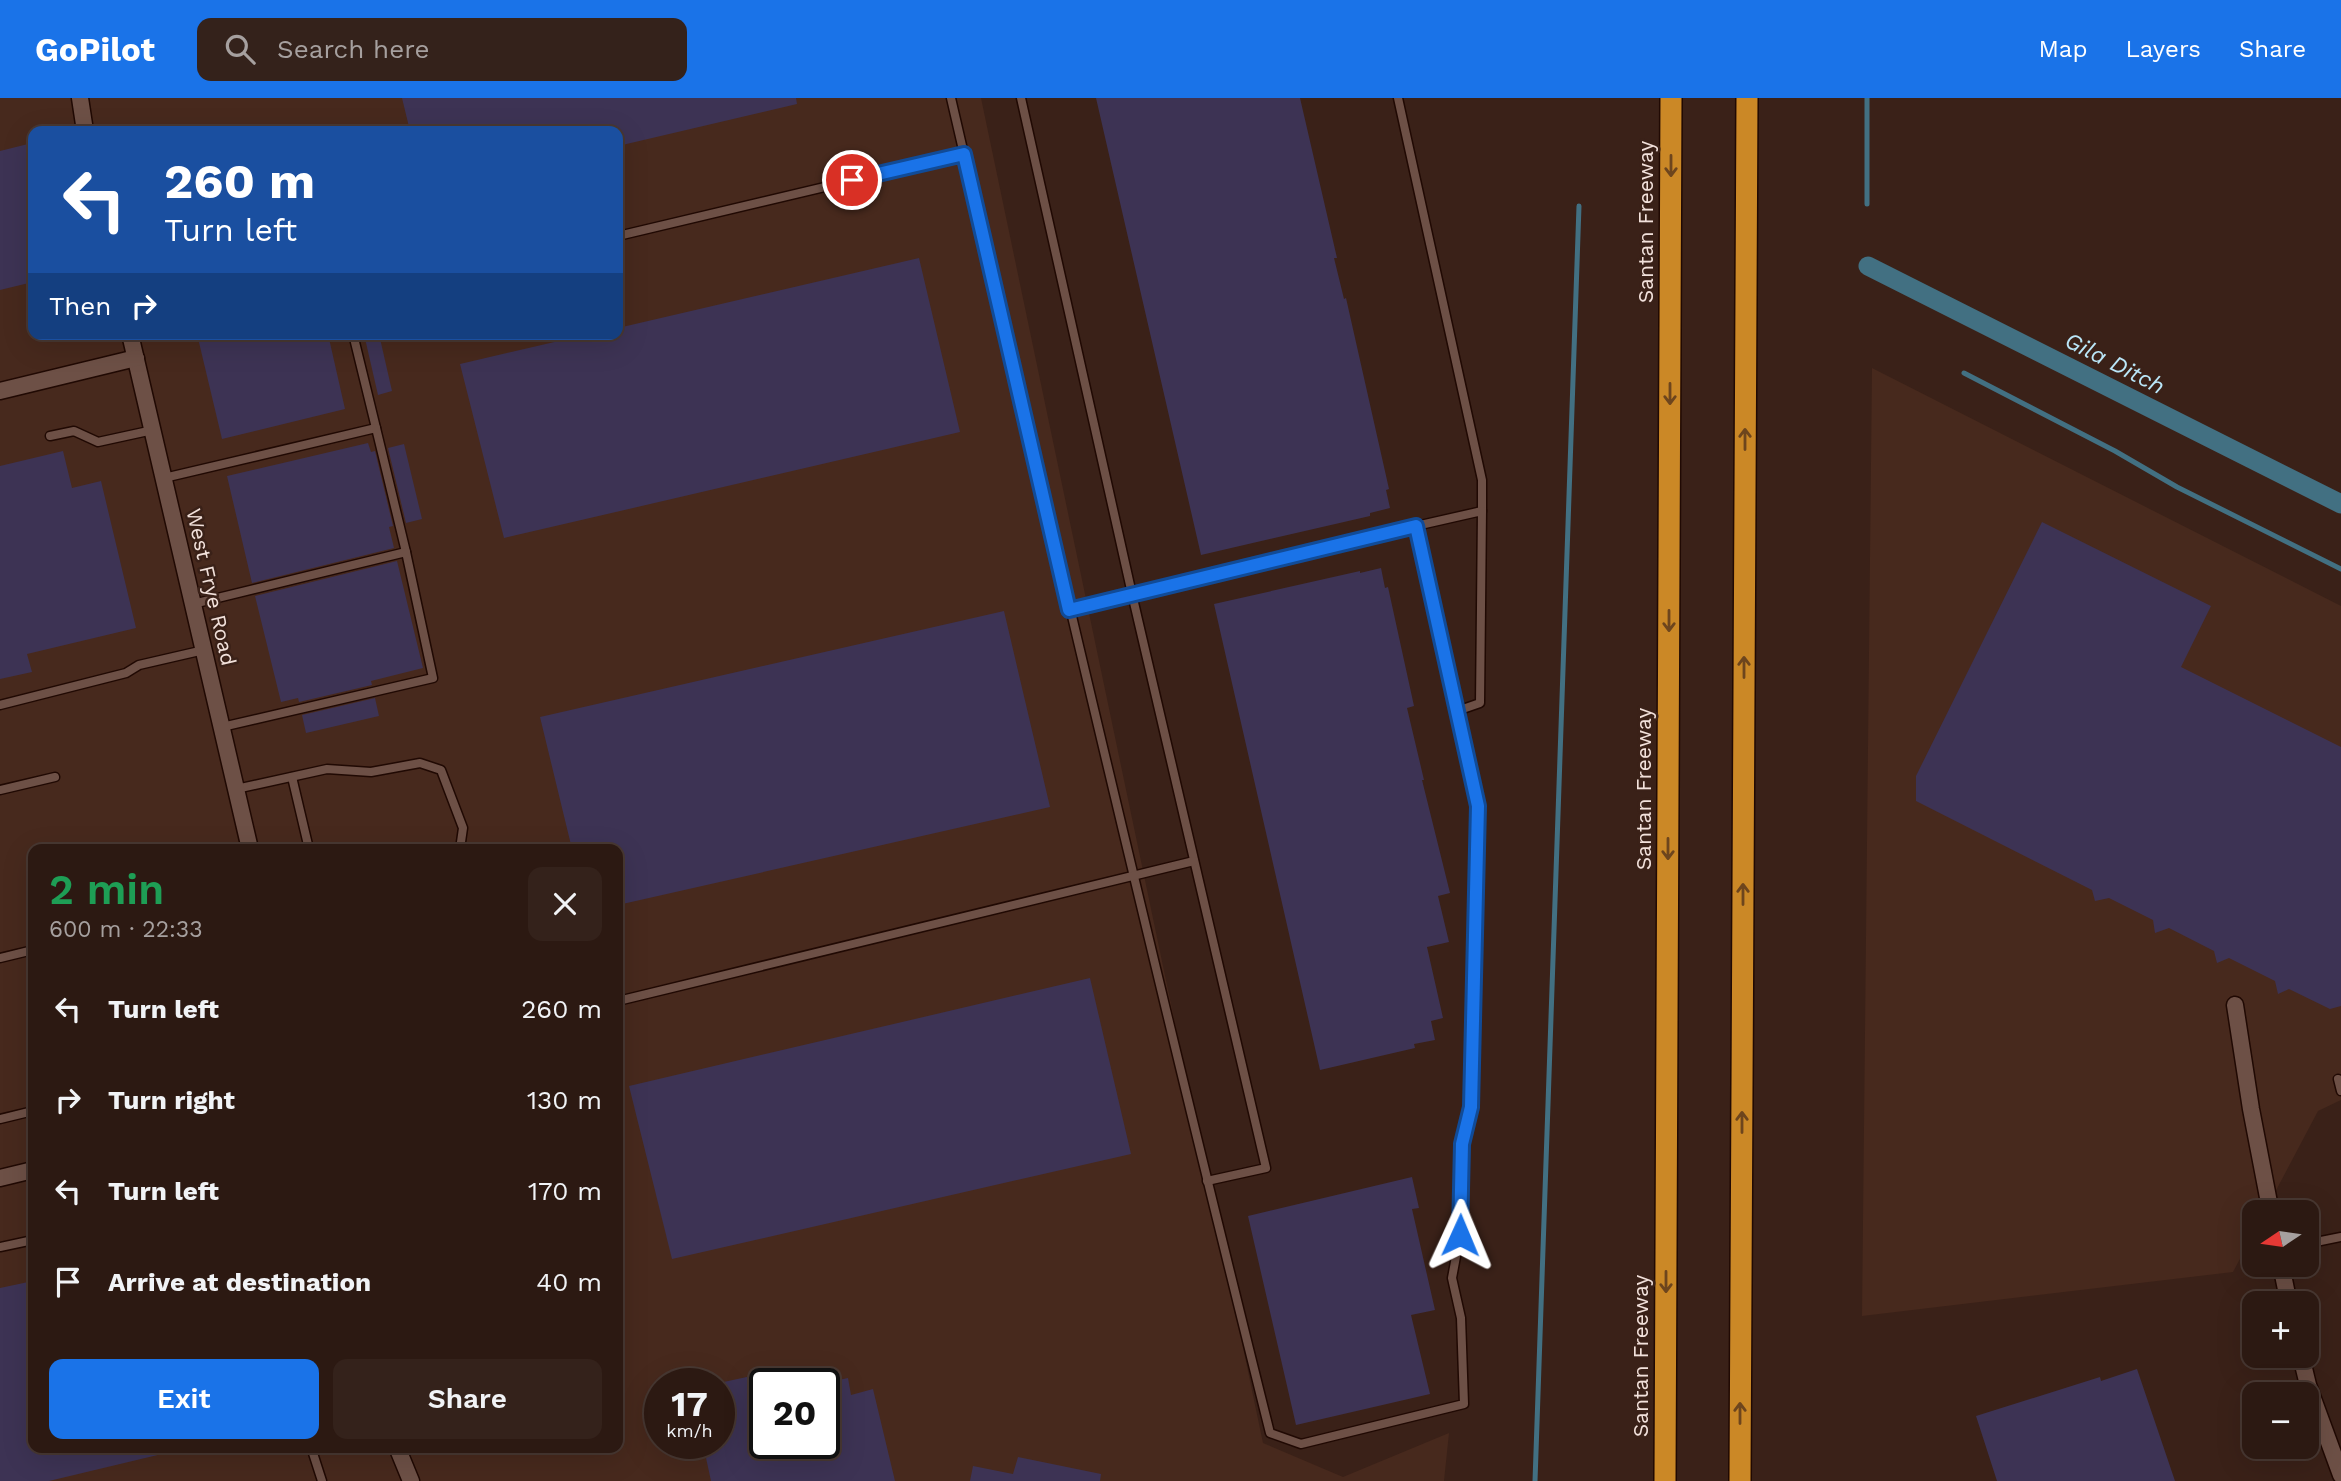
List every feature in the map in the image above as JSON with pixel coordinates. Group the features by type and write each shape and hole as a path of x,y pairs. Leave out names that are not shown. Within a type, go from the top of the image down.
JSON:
{"highway":[{"name":"Santan Freeway","path":"1665,1481 1671,98"},
{"path":"1740,1481 1747,98"}],"street":[{"path":"80,98 84,126"},
{"name":"West Frye Road","path":"132,340 249,844"},
{"path":"0,391 136,358"},
{"path":"2235,1005 2250,1109 2268,1200"},
{"path":"0,1178 28,1171"},
{"path":"2304,1368 2341,1472"},
{"path":"399,1453 411,1481"}],"lane":[{"path":"951,98 1132,876 1270,1433 1301,1444 1464,1404 1461,1318 1452,1278 1460,1235 1462,1144 1471,1107 1478,806 1416,526"},
{"path":"1021,98 1132,594 1266,1168 1207,1181"},
{"path":"1398,98 1482,480 1480,703 1457,710"},
{"path":"623,235 964,154"},
{"path":"222,727 433,678 406,552 354,340"},
{"path":"164,478 376,428"},
{"path":"50,436 75,431 98,442 153,430"},
{"path":"1069,610 1482,512"},
{"path":"193,604 406,552"},
{"path":"0,705 126,673 139,665 204,650"},
{"path":"236,789 327,769 371,772 420,763 441,770 463,828 461,844"},
{"path":"0,790 55,777"},
{"path":"292,777 308,844"},
{"path":"623,999 1195,861"},
{"path":"0,958 28,951"},
{"path":"2338,1079 2341,1091"},
{"path":"0,1119 28,1112"},
{"path":"2319,1241 2341,1237"},
{"path":"0,1247 28,1241"},
{"path":"313,1453 322,1481"}],"shaded area":[{"path":"0,98 981,98 1263,1443 1343,1477 1449,1433 1444,1481 0,1481"},
{"path":"1872,368 2341,606 2341,1100 2318,1111 2271,1200 2242,1200 2242,1255 2233,1272 1862,1316"}],"building":[{"path":"402,98 796,98 797,104 623,145 623,126 409,126"},
{"path":"1096,98 1300,98 1337,258 1334,258 1344,299 1346,298 1389,489 1386,490 1390,508 1370,513 1370,516 1201,555"},
{"path":"28,144 28,283 0,290 0,151"},
{"path":"919,258 960,432 504,538 460,364 563,340 623,340 623,327"},
{"path":"198,340 329,340 345,409 222,439"},
{"path":"365,340 380,340 392,391 378,395"},
{"path":"368,443 371,452 375,451 393,526 389,527 394,548 252,583 227,476"},
{"path":"404,444 422,519 406,523 388,448"},
{"path":"63,451 72,488 101,481 136,628 27,654 32,672 0,679 0,466"},
{"path":"2042,522 2211,606 2181,667 2341,747 2341,1006 2330,1009 2289,989 2278,994 2275,981 2229,958 2217,963 2214,951 2169,928 2155,933 2153,920 2109,898 2095,901 2092,890 1916,801 1916,776"},
{"path":"397,561 423,668 371,681 372,685 299,702 298,698 281,702 255,596"},
{"path":"1381,568 1385,588 1388,587 1414,706 1407,708 1422,780 1450,893 1438,896 1449,942 1427,947 1443,1018 1431,1021 1435,1040 1414,1044 1415,1048 1320,1070 1214,604"},
{"path":"1004,611 1050,807 623,904 623,844 571,844 540,717"},
{"path":"375,698 379,716 306,733 302,715"},
{"path":"1090,978 1131,1154 672,1259 629,1086"},
{"path":"1412,1177 1419,1208 1412,1209 1435,1310 1411,1315 1430,1394 1296,1425 1248,1216"},
{"path":"28,1282 28,1453 166,1453 49,1481 0,1481 0,1288"},
{"path":"2137,1369 2175,1481 1997,1481 1976,1416 2100,1377 2101,1381"},
{"path":"749,1376 749,1459 840,1459 840,1380 848,1378 851,1395 873,1389 895,1481 711,1481 706,1459 735,1459 735,1380"},
{"path":"1018,1457 1101,1474 1100,1481 970,1481 973,1466 1013,1474"}],"waterway":[{"path":"1867,98 1867,204"},
{"path":"1535,1481 1579,206"},
{"name":"Gila Ditch","path":"1868,266 2341,504"},
{"path":"1964,373 2115,451 2177,487 2341,569"}],"route":[{"path":"852,180 964,154 1069,610 1416,526 1478,806 1471,1107 1462,1144 1460,1235"}]}
